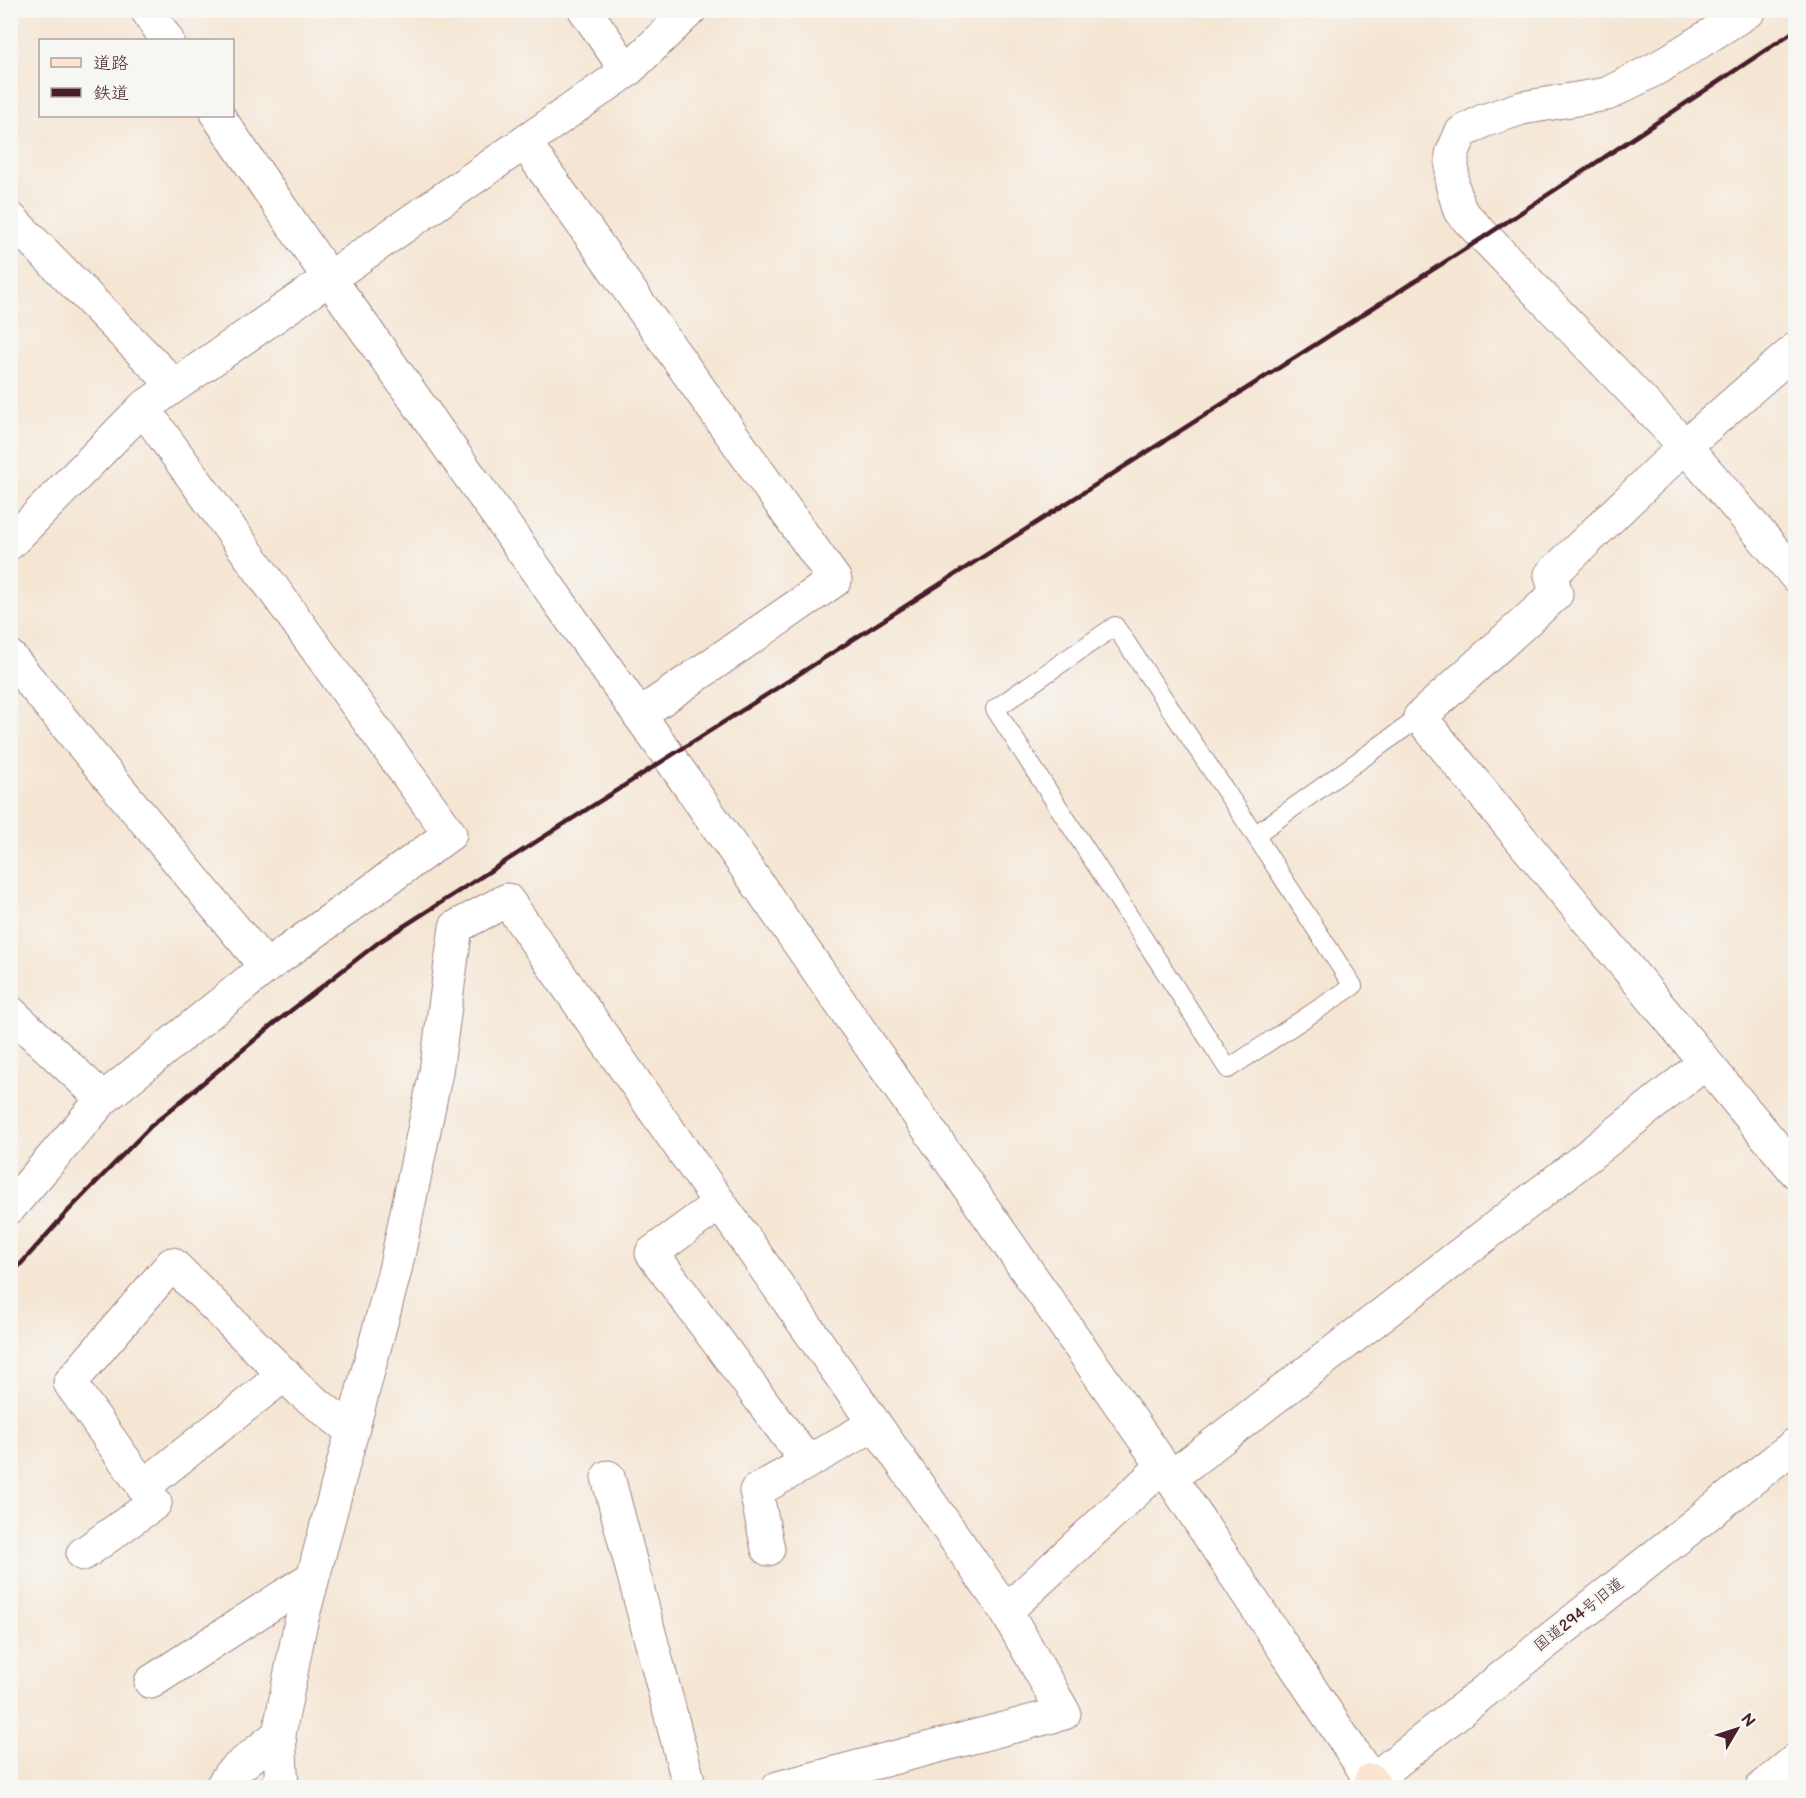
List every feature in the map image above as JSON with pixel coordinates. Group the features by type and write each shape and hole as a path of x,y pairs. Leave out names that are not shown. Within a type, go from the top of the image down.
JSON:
{"street":[{"path":"147,10 166,39"},
{"path":"585,10 627,70"},
{"path":"10,543 143,408 627,70 690,10"},
{"path":"1750,10 1661,66 1607,94 1522,108 1483,121 1461,133 1452,154 1452,184 1460,211 1685,446 1796,576"},
{"path":"219,117 329,278 639,715 1166,1472 1370,1785"},
{"path":"525,143 835,580 639,715"},
{"path":"10,218 174,385"},
{"path":"1796,349 1685,446 1551,575 1556,594 1420,717 1796,1172"},
{"path":"10,1207 103,1099 266,967 450,834 143,408"},
{"path":"10,657 266,967"},
{"path":"282,1788 279,1734 300,1626 395,1270 436,1072 456,927 507,900 1006,1611 1064,1713 778,1788"},
{"path":"10,1012 103,1099"},
{"path":"1006,1611 1166,1472 1570,1170 1705,1063"},
{"path":"720,1203 651,1253 807,1462"},
{"path":"83,1554 155,1503 70,1383 172,1264 302,1392 352,1431"},
{"path":"143,1486 285,1374"},
{"path":"768,1549 756,1491 875,1424"},
{"name":"国道294号旧道","path":"1370,1785 1796,1444"},
{"path":"608,1477 690,1788"},
{"path":"151,1682 313,1577"},
{"path":"221,1788 230,1774 279,1734"},
{"path":"1762,1788 1796,1760"}],"lane":[{"path":"1115,626 1255,835 1353,986 1228,1069 995,709 1115,626"},
{"path":"1255,835 1420,717"}],"railway":[{"path":"10,1276 68,1211 151,1126 275,1023 379,942 1484,237 1796,30"}]}
